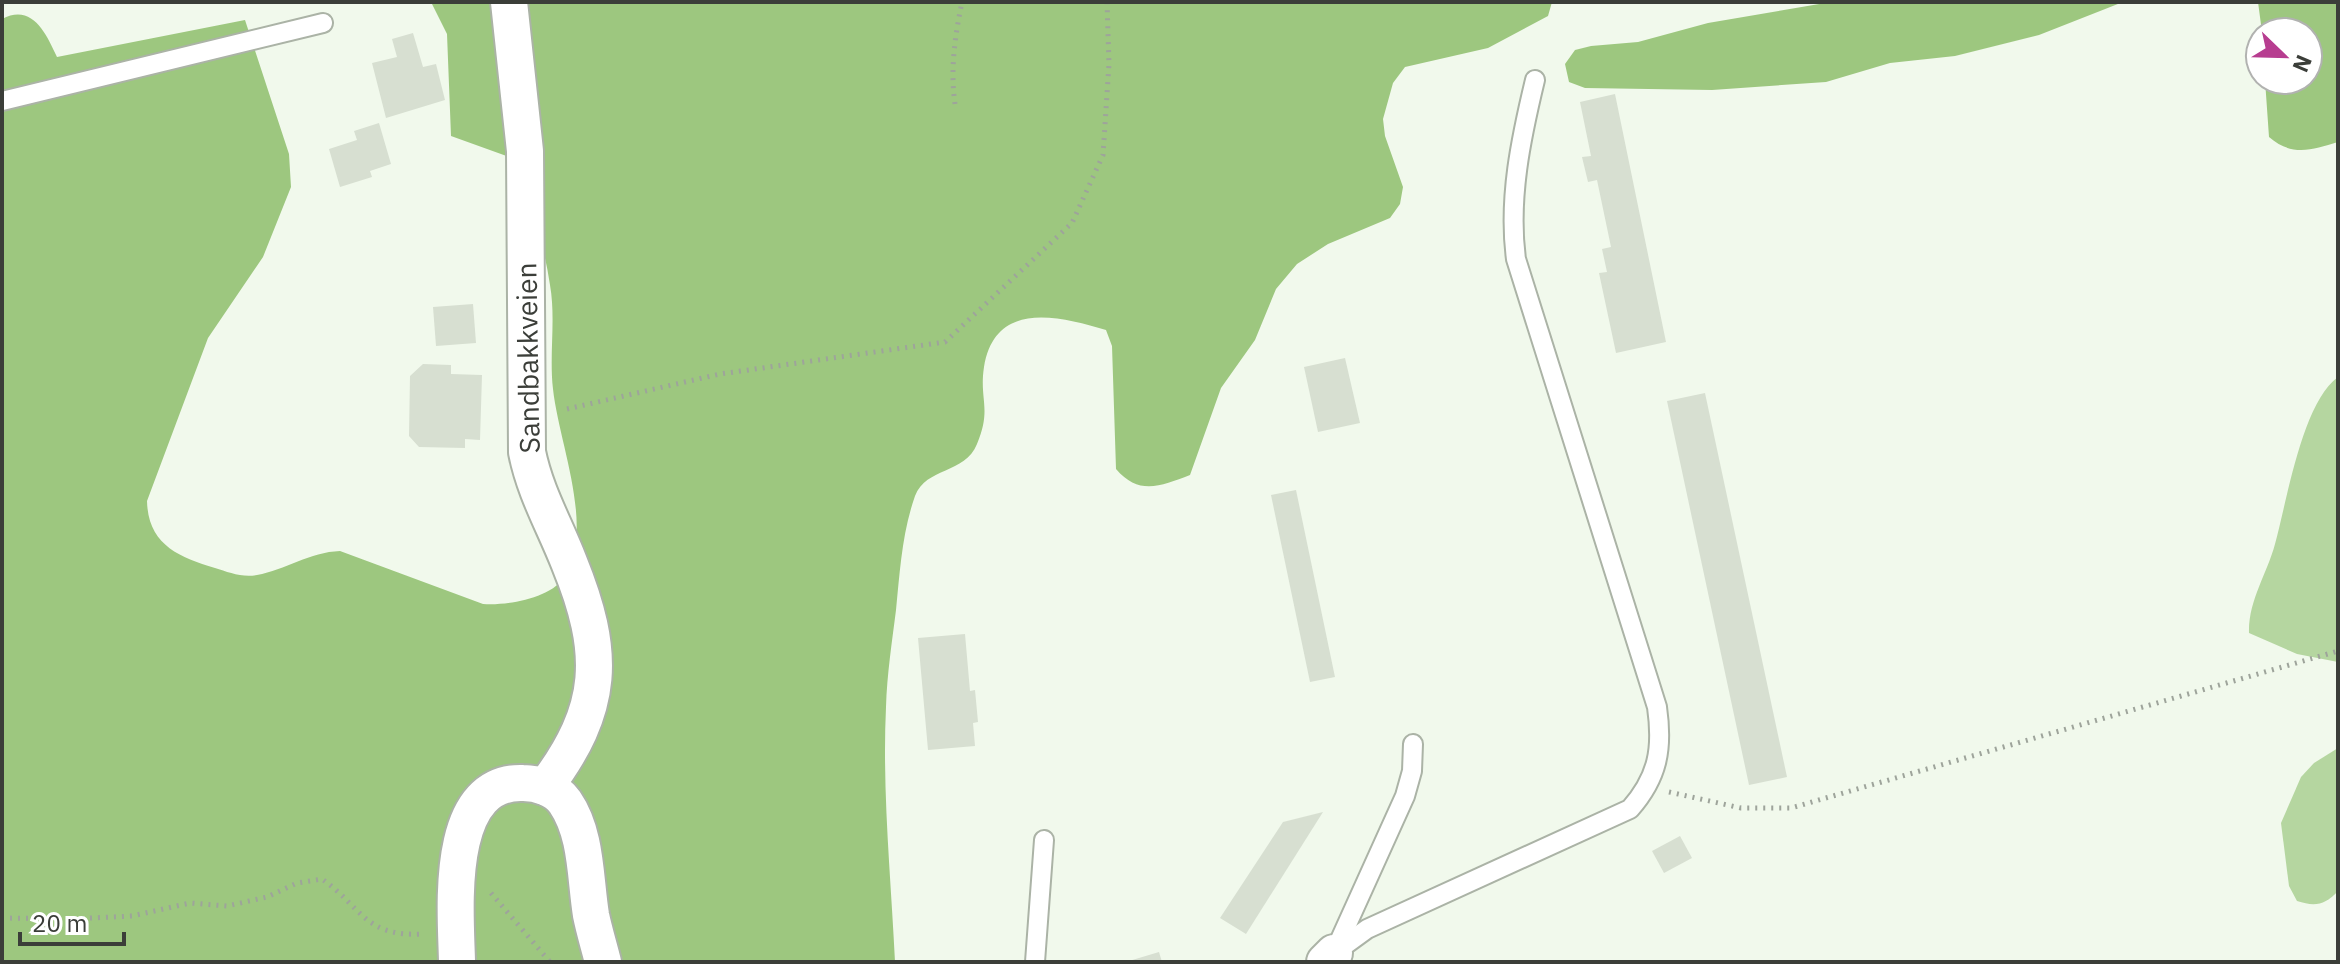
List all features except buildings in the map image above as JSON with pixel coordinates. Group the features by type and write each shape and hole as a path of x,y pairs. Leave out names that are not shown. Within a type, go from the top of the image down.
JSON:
{"street":[{"name":"Sandbakkveien","path":"509,2 525,151 527,452 534,484 586,608 594,671 585,724 545,787"},
{"path":"457,962 460,842 473,811 487,795 514,782 545,787 565,801 578,831 603,962"}],"lane":[{"path":"2,101 323,23"},
{"path":"1330,957 1367,929 1630,809 1649,787 1659,758 1657,707 1516,259 1513,209 1524,126 1535,80"},
{"path":"1330,957 1405,796 1412,771 1413,744"},
{"path":"1035,962 1044,840"}],"path":[{"path":"955,104 952,65 962,2"},
{"path":"567,409 720,374 945,342 1072,223 1103,155 1109,64 1107,2"},
{"path":"1649,787 1741,808 1791,808 2338,651"},
{"path":"2,918 132,916 190,903 227,906 267,897 297,883 322,879 341,892 356,914 384,931 421,934 456,915 476,895 490,893 550,962"}],"green space":[{"path":"431,2 1552,2 1548,16 1488,48 1405,67 1393,83 1383,119 1385,136 1403,187 1400,204 1390,218 1328,244 1297,264 1276,289 1255,340 1221,388 1190,475 1160,485 1142,486 1133,483 1116,469 1112,346 1106,330 1068,320 1031,318 1015,322 1001,331 990,346 983,378 984,421 977,444 964,461 920,487 907,524 902,552 887,682 885,739 895,962 2,962 2,19 13,15 30,18 43,30 57,57 245,20 289,154 291,187 263,257 208,338 147,501 149,516 159,538 189,559 251,576 318,554 340,551 483,604 504,604 551,590 566,575 574,555 576,508 553,389 552,298 544,254 518,160 451,136 447,34"},
{"path":"1831,2 2123,2 2039,35 1955,56 1890,63 1826,82 1712,90 1585,88 1569,82 1565,64 1575,50 1638,42 1708,23"},
{"path":"2258,2 2338,2 2338,142 2302,150 2286,147 2269,137 2266,96 2324,96 2324,16 2260,16"},
{"path":"2338,377 2338,662 2297,654 2249,633 2255,599 2272,555 2305,430 2325,390"},
{"path":"2338,748 2338,891 2324,902 2303,903 2297,901 2289,886 2281,823 2301,777 2314,763"}]}
